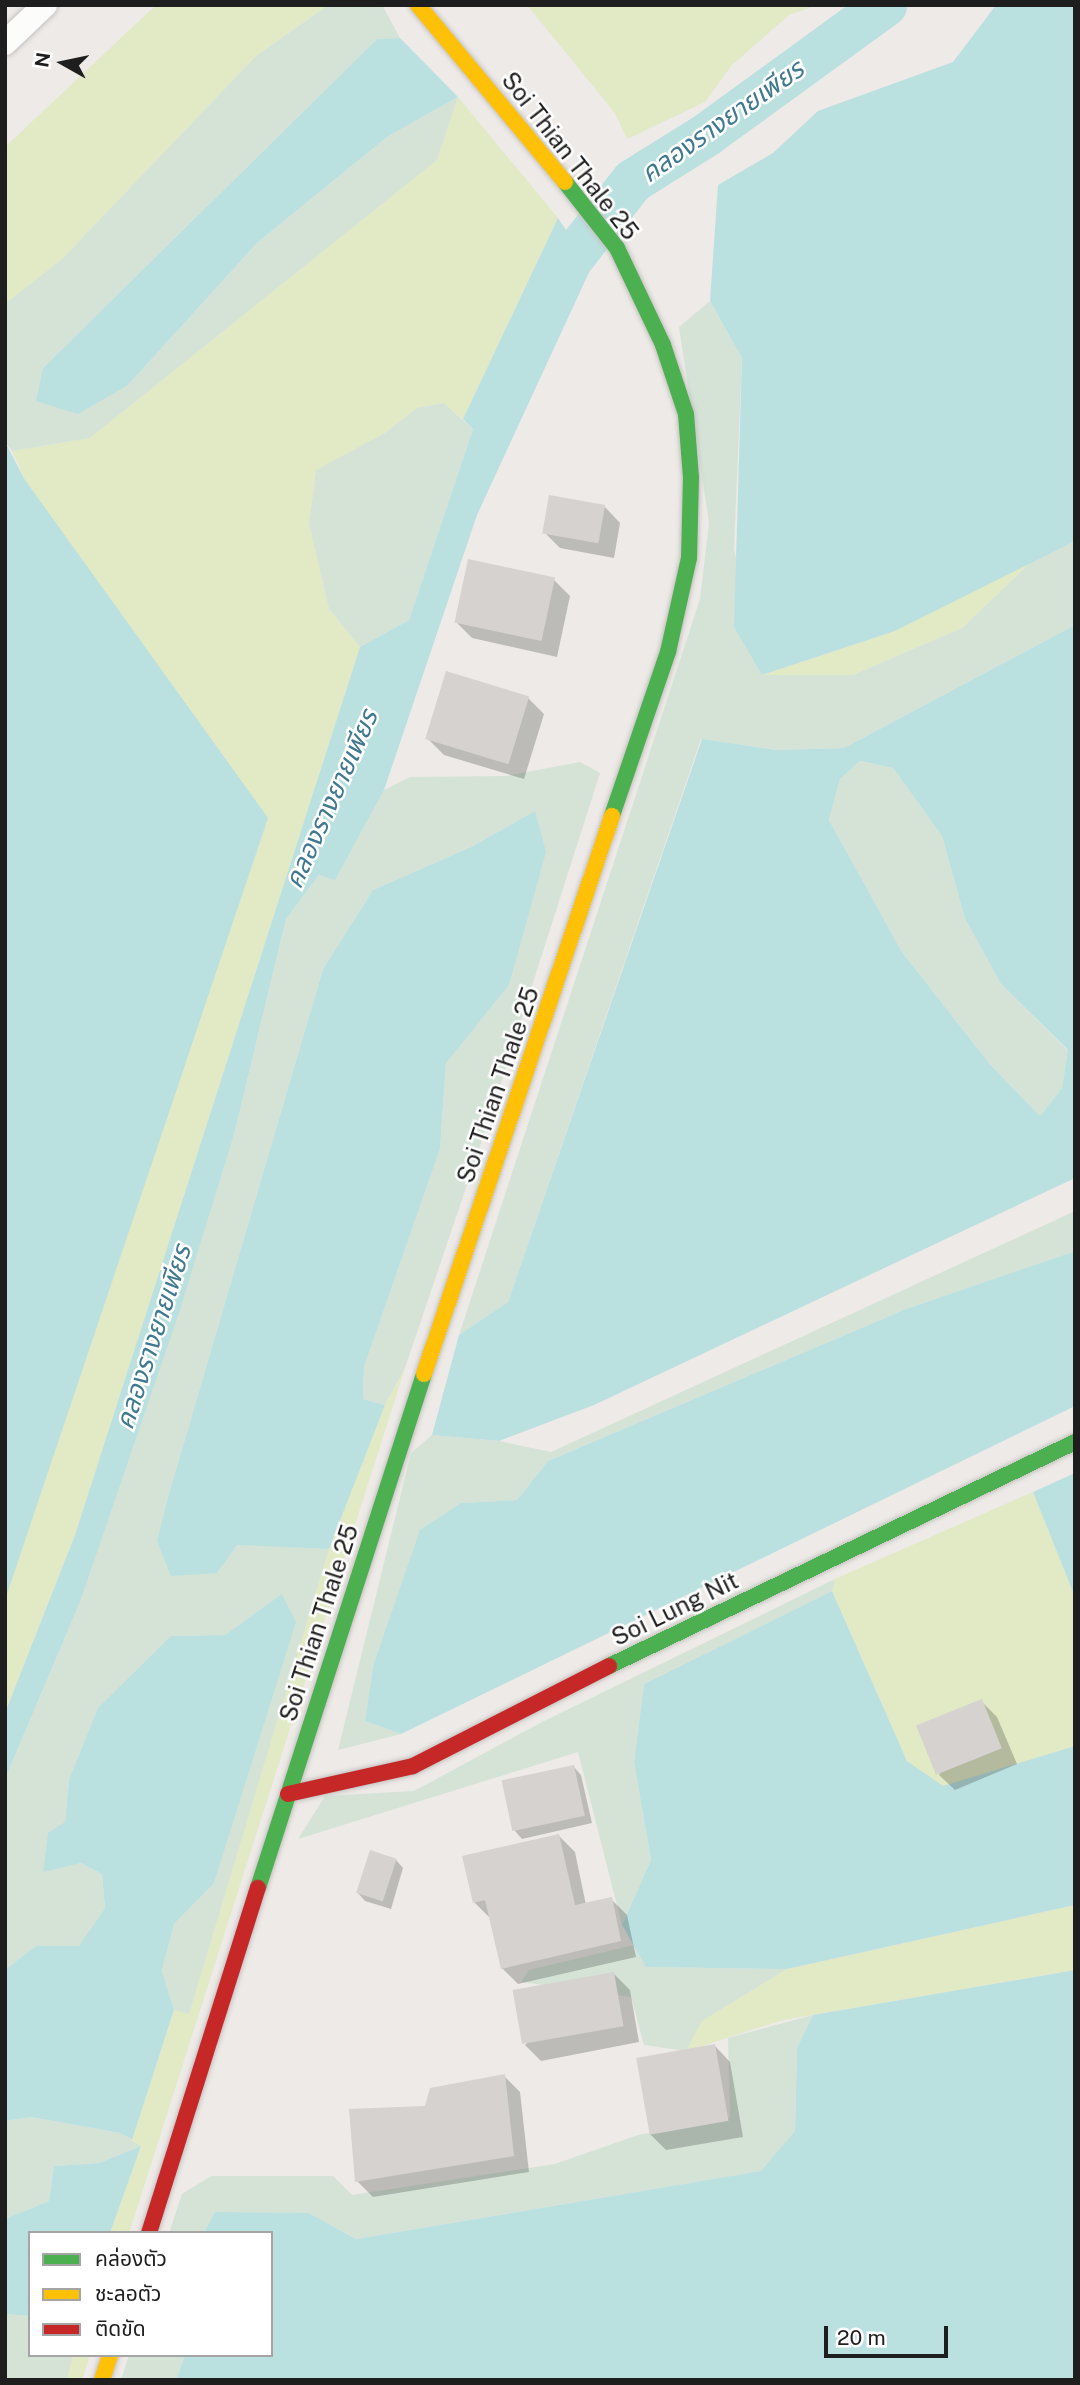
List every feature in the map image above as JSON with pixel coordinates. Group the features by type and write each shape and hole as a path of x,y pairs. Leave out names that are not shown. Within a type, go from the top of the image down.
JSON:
{"street":[{"name":"Soi Thian Thale 25","path":"150,2231 387,1485 668,652 689,558 691,477 686,414 663,345 617,248 587,208 418,5"},
{"name":"Soi Lung Nit","path":"288,1794 414,1766 455,1748 489,1724 1075,1442"},
{"path":"102,2380 109,2357"}],"lane":[{"path":"5,43 46,5"}],"green space":[{"path":"156,5 328,5 255,57 62,259 5,304 5,147"},
{"path":"328,5 382,5 400,38 377,39 43,368 37,401 128,385 257,243 387,137 458,97 437,160 90,438 12,451 5,442 5,304 62,259 255,57"},
{"path":"527,5 817,5 789,15 731,66 705,102 627,139 615,113"},
{"path":"458,97 558,218 463,419 444,403 417,408 385,433 316,471 309,524 329,609 360,647 75,1535 5,1713 25,480 12,451 90,438 437,160"},
{"path":"710,301 742,358 734,549 762,675 853,675 962,628 1032,561 1075,541 1075,625 844,748 777,750 701,739 508,1302 459,1335 700,599 709,523 679,327"},
{"path":"444,403 473,429 409,620 360,647 329,609 309,524 316,470 385,433 417,408"},
{"path":"1032,561 962,628 853,675 762,675 895,631"},
{"path":"860,761 893,768 942,836 965,919 1001,984 1068,1051 1062,1088 1040,1116 989,1063 902,952 829,820 840,779"},
{"path":"580,762 600,773 494,1105 405,1368 385,1405 363,1399 364,1367 440,1149 446,1062 509,985 535,811 471,847 373,890 323,969 170,1490 217,1573 236,1544 329,1549 189,2014 174,2010 162,1971 174,1924 214,1882 295,1622 282,1595 225,1635 171,1636 69,1780 65,1822 43,1871 81,1863 102,1874 105,1908 79,1947 36,1947 5,1970 5,1779 80,1602 235,1131 286,919 319,875 335,879 384,790 410,777 506,776"},
{"path":"1075,1211 1075,1251 906,1309 548,1461 517,1500 461,1503 365,1721 401,1734 338,1750 411,1453 432,1435 499,1441 551,1452"},
{"path":"405,1368 130,2231 111,2231 141,2146 132,2140 174,2010 189,2013 329,1549 385,1405"},
{"path":"1033,1492 1075,1597 1075,1746 943,1787 907,1761 832,1591 835,1579"},
{"path":"835,1579 832,1591 644,1684 634,1762 651,1860 622,1925 578,1752 298,1839 325,1796 414,1791 542,1722"},
{"path":"1075,1905 1075,1970 783,2020 686,2051 702,2021 787,1969"},
{"path":"634,1945 646,1967 787,1969 702,2021 686,2051 644,2045 631,1997 521,1982 529,1970"},
{"path":"813,2015 797,2048 795,2131 762,2171 356,2239 309,2213 214,2231 170,2231 182,2194 211,2176 333,2176 352,2195 555,2164 638,2135 730,2118 728,2038"},
{"path":"31,2117 120,2133 141,2146 99,2163 54,2166 49,2201 5,2219 5,2121"},
{"path":"5,2314 28,2316 28,2357 73,2357 67,2380 5,2380"},
{"path":"73,2357 89,2357 82,2380 67,2380"},
{"path":"128,2357 184,2357 176,2380 121,2380"}],"water":[{"path":"996,5 1075,5 1075,541 895,631 762,675 734,627 742,358 710,301 718,185 773,153 818,111 953,62"},
{"path":"400,38 458,97 387,137 257,243 128,385 78,414 36,401 43,368 377,39"},
{"path":"558,218 591,268 477,515 384,790 335,880 319,875 286,919 235,1131 179,1313 80,1602 5,1779 5,1713 75,1535 360,647 409,620 473,429 463,419"},
{"path":"5,442 25,480 268,818 5,1600"},
{"path":"1075,625 1075,1178 594,1405 499,1441 432,1435 459,1335 508,1302 702,739 777,750 844,748","holes":["860,761 893,768 942,836 965,919 1001,984 1068,1050 1062,1088 1040,1116 989,1063 902,952 829,820 840,779"]},
{"path":"535,811 546,852 509,985 446,1063 440,1149 364,1367 363,1399 385,1405 329,1549 237,1545 217,1573 171,1576 157,1541 323,969 373,890 471,847"},
{"path":"1075,1251 1075,1406 401,1734 365,1721 374,1663 420,1530 461,1503 517,1500 548,1461 906,1309"},
{"path":"1075,1473 1075,1597 1033,1492"},
{"path":"832,1591 907,1761 943,1786 1075,1746 1075,1905 787,1969 646,1967 622,1925 651,1860 634,1762 644,1684"},
{"path":"282,1594 296,1622 214,1883 174,1924 162,1971 174,2010 132,2140 120,2133 31,2117 5,2121 5,1970 36,1946 79,1946 105,1908 102,1874 81,1863 43,1872 48,1833 65,1822 69,1780 98,1708 171,1636 225,1635"},
{"path":"1075,1970 1075,2380 176,2380 184,2357 273,2357 273,2231 205,2231 215,2212 309,2213 356,2239 761,2171 795,2131 797,2048 813,2015"},
{"path":"141,2146 111,2231 28,2231 28,2316 5,2314 5,2219 49,2201 54,2166 99,2163"}],"building":[{"path":"549,495 605,505 598,543 542,533"},
{"path":"468,559 555,578 542,641 454,623"},
{"path":"446,671 529,696 508,764 425,739"},
{"path":"982,1699 1002,1748 936,1775 916,1726"},
{"path":"574,1765 585,1816 512,1831 502,1780"},
{"path":"559,1834 575,1905 612,1897 621,1941 501,1969 485,1900 473,1903 462,1856"},
{"path":"370,1850 397,1859 383,1901 356,1893"},
{"path":"614,1972 624,2026 522,2044 513,1990"},
{"path":"715,2044 729,2121 650,2135 636,2058"},
{"path":"505,2074 514,2156 355,2182 349,2109 425,2106 430,2088"}],"waterway":[{"name":"คลองรางยายเพียร","path":"550,301 565,267 633,181 705,136 885,5"}],"traffic: fast":[{"path":"565,182 617,248 663,345 686,414 691,477 689,558 668,652 612,816"},
{"path":"258,1888 424,1374"},
{"path":"609,1666 1075,1442"}],"traffic: slow":[{"path":"418,5 565,182"},
{"path":"424,1374 612,816"},
{"path":"102,2380 109,2357"}],"traffic: jam":[{"path":"288,1794 413,1766 609,1666"},
{"path":"150,2231 258,1888"}]}
